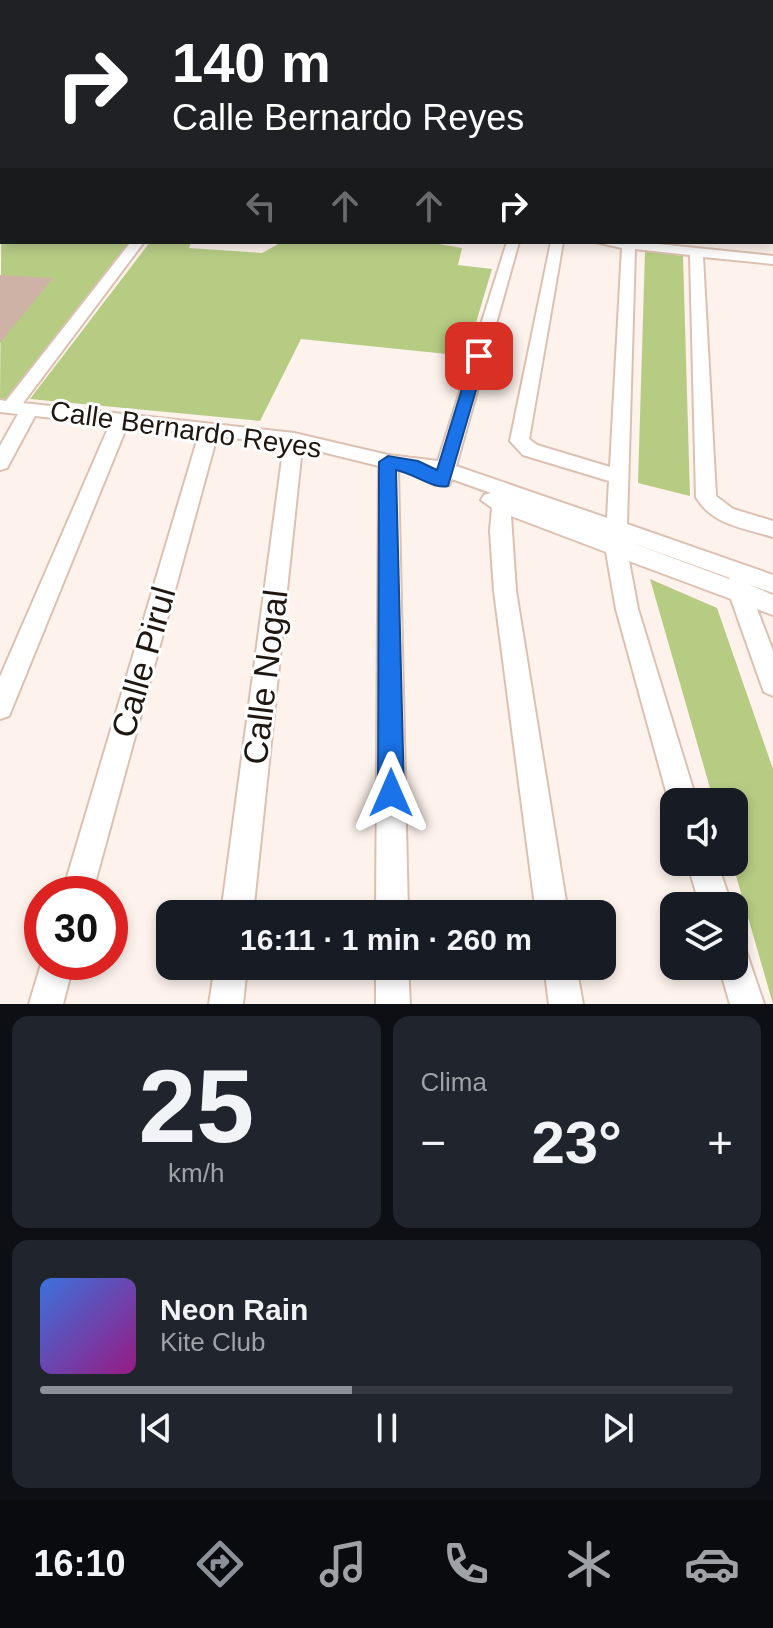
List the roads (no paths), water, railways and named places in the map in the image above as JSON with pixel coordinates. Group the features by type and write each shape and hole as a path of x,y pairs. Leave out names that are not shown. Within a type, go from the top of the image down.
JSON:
{"street":[{"path":"0,463 14,407 136,244"},
{"path":"444,475 512,244"},
{"path":"557,244 519,441 530,450 617,476"},
{"path":"620,244 667,245 772,263"},
{"path":"629,245 615,537 627,609 679,788"},
{"path":"696,251 705,492 712,507 773,529"},
{"name":"Calle Bernardo Reyes","path":"14,407 294,439 418,468 735,581 773,605"},
{"path":"0,707 122,418"},
{"name":"Calle Pirul","path":"82,876 209,431"},
{"name":"Calle Nogal","path":"239,900 294,439"},
{"path":"388,462 392,900"},
{"path":"502,497 505,591 550,900"},
{"path":"735,581 773,684"},
{"name":"Calle Bernardo Reyes","path":"735,581 773,584"},
{"path":"46,1004 53,980"},
{"path":"226,1004 229,980"},
{"path":"392,980 393,1004"},
{"path":"562,980 566,1004"},
{"path":"739,980 747,1004"}]}
